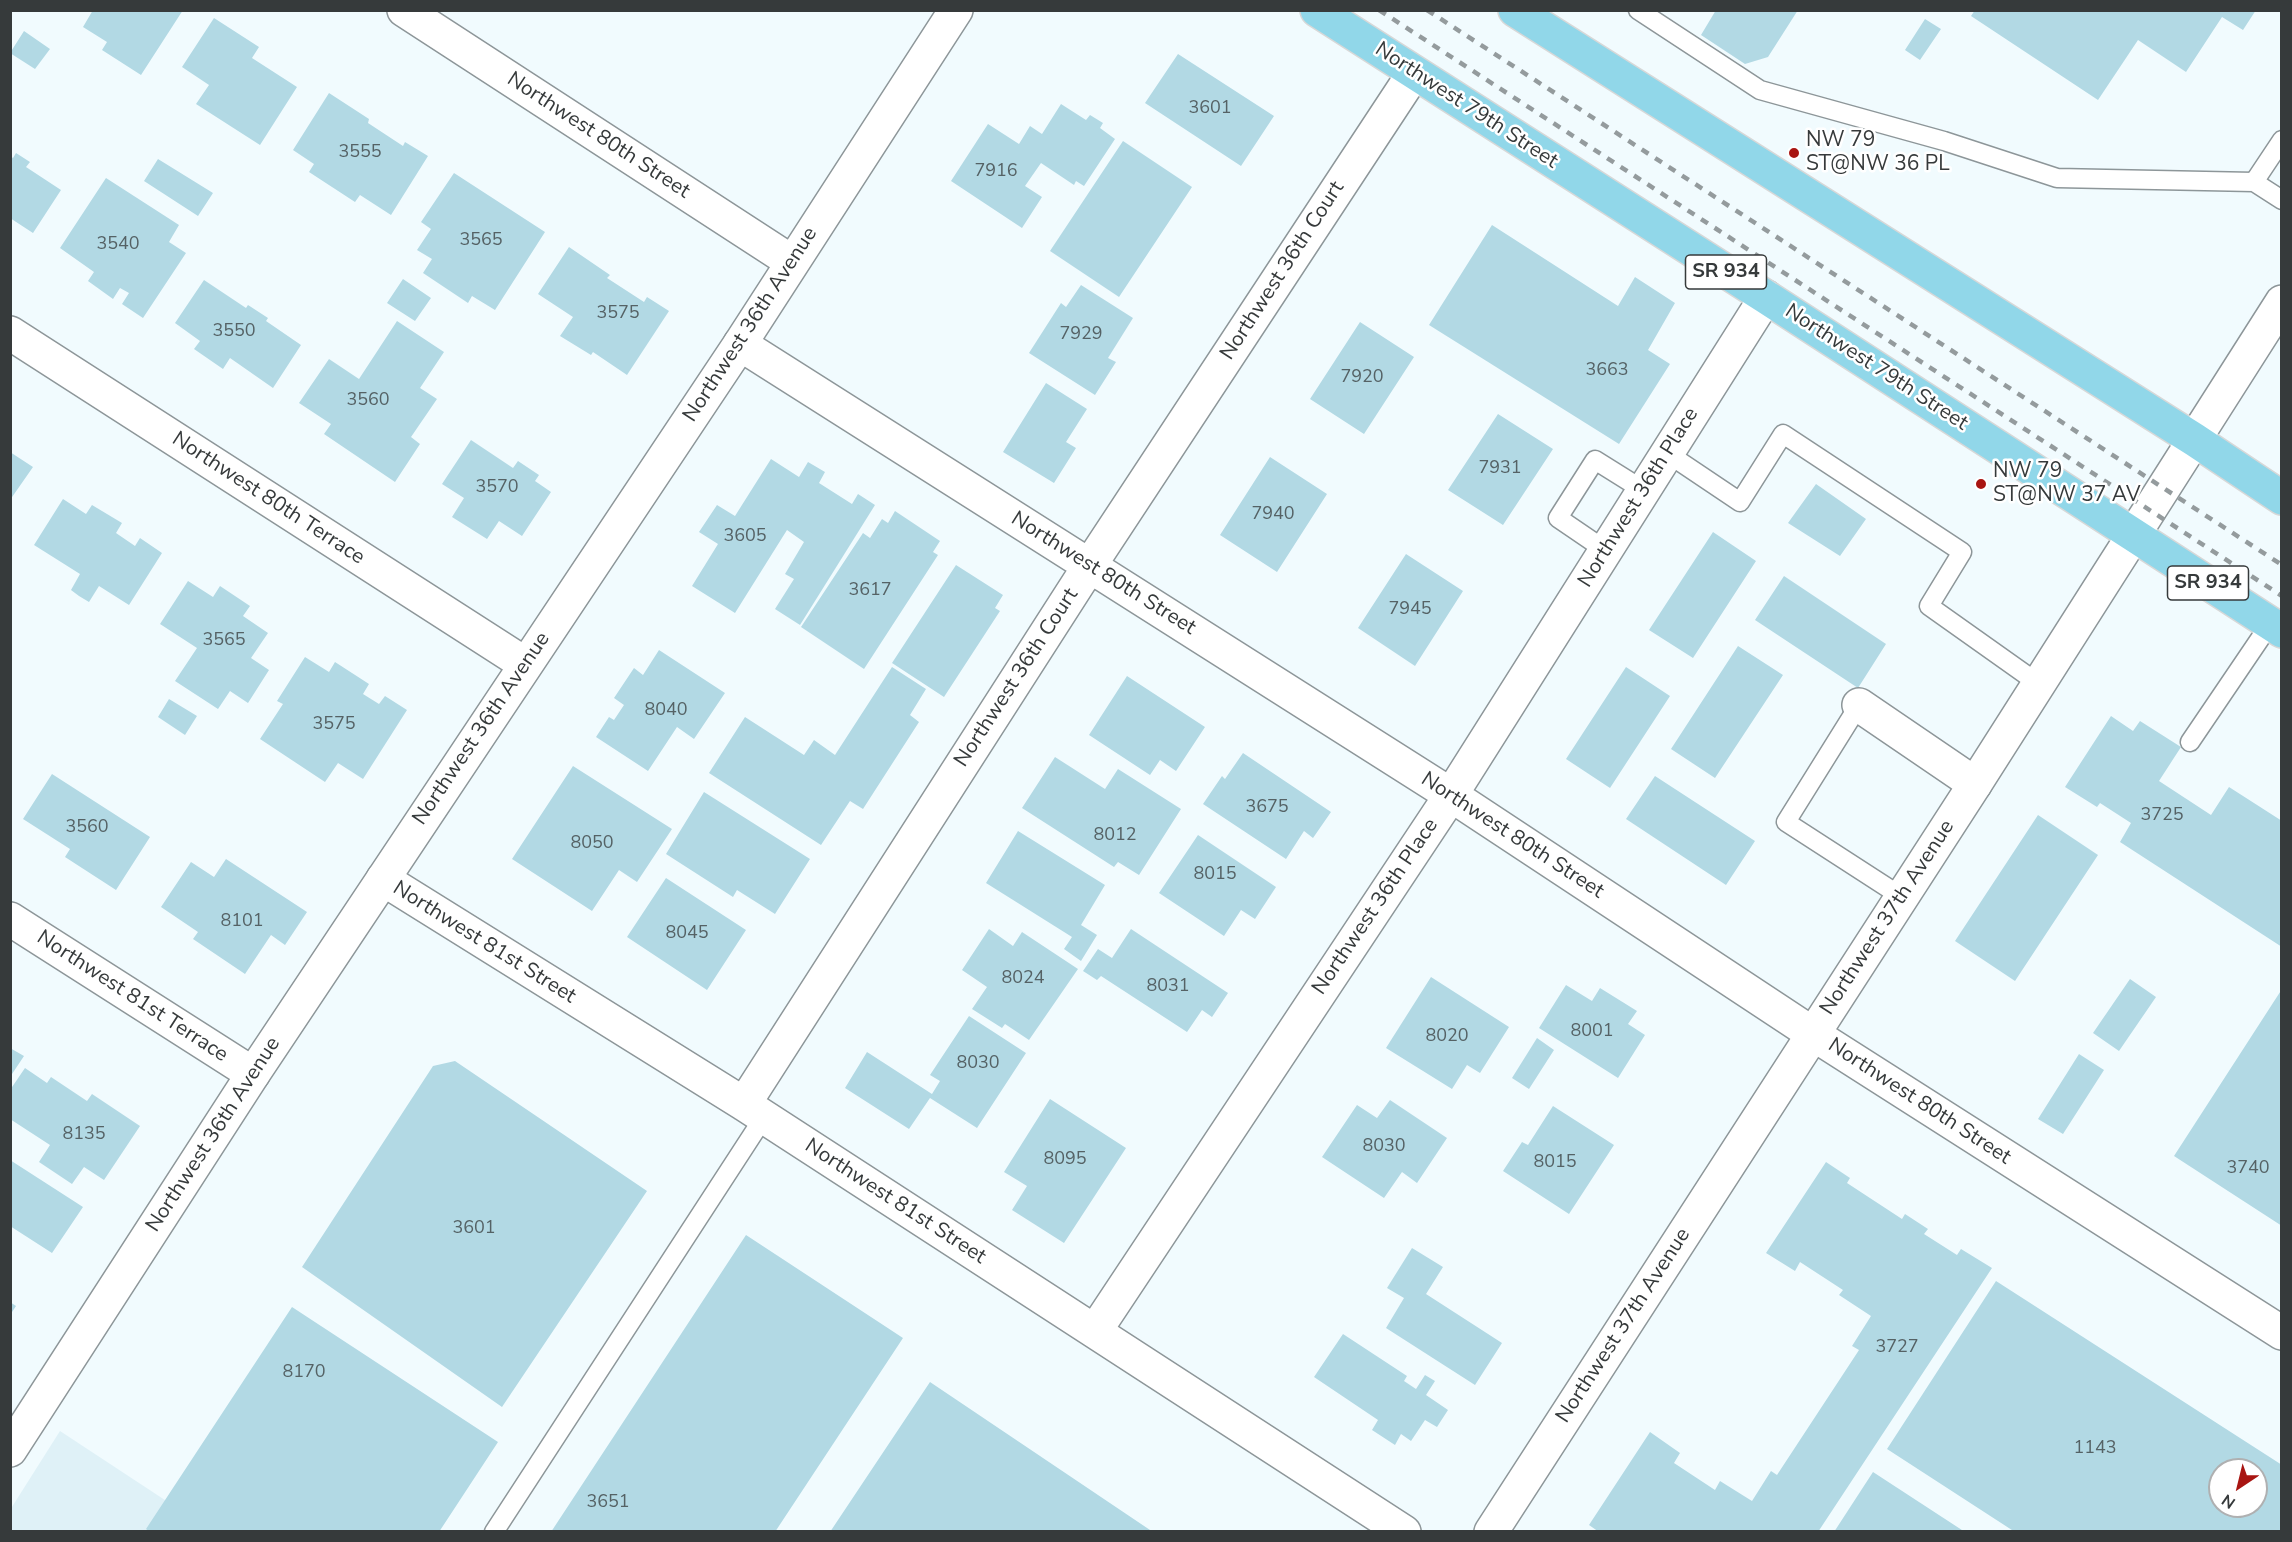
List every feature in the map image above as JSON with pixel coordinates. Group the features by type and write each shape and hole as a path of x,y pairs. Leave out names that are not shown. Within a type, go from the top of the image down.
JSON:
{"main road":[{"name":"Northwest 79th Street","path":"1317,10 1766,297 2276,628"},
{"path":"1515,10 2195,440 2282,498"}],"street":[{"name":"Northwest 80th Street","path":"404,10 792,262"},
{"name":"Northwest 36th Avenue","path":"10,1450 253,1074 740,344 956,10"},
{"name":"Northwest 36th Court","path":"754,1111 1090,565 1414,73"},
{"name":"Northwest 36th Place","path":"1095,1331 1451,795 1766,297"},
{"name":"Northwest 37th Avenue","path":"1491,1532 1975,784 2282,302"},
{"name":"Northwest 80th Terrace","path":"10,333 525,664"},
{"name":"Northwest 80th Street","path":"740,344 1451,795 1813,1034 2282,1333"},
{"path":"1858,705 1975,784"},
{"name":"Northwest 81st Street","path":"383,879 754,1111 1404,1532"},
{"name":"Northwest 81st Terrace","path":"10,919 253,1074"}],"lane":[{"path":"1638,10 1760,90 1944,141 2057,178 2254,182 2282,200"},
{"path":"2254,182 2282,140"},
{"path":"1667,453 1740,502 1783,434 1962,552 1929,606 2038,684"},
{"path":"1605,550 1558,518 1594,460 1644,490"},
{"path":"2190,742 2276,628"},
{"path":"1858,705 1786,822 1902,897"},
{"path":"494,1532 754,1111"}],"shaded area":[{"path":"60,1431 212,1531 11,1531 10,1510"}],"building":[{"path":"93,10 183,10 141,75 102,50 107,42 83,27"},
{"path":"1716,10 1798,10 1768,57 1745,64 1701,35"},
{"path":"1975,10 2256,10 2243,30 2222,17 2186,72 2138,40 2098,100 1971,16"},
{"path":"214,18 259,47 252,58 297,87 260,145 196,104 209,85 182,67"},
{"path":"1925,19 1941,29 1920,60 1905,50"},
{"path":"24,31 50,49 35,69 10,53"},
{"path":"1178,54 1274,116 1241,166 1145,103"},
{"path":"329,93 369,119 368,123 403,146 405,142 428,156 391,215 360,195 355,202 309,172 314,164 293,150"},
{"path":"1061,104 1086,120 1090,115 1103,123 1100,128 1115,139 1084,186 1076,181 1074,185 1041,163 1025,186 1042,197 1022,228 951,181 988,124 1019,144 1030,126 1042,134"},
{"path":"1123,141 1192,187 1119,297 1050,251"},
{"path":"16,153 30,162 26,167 61,190 33,233 10,218 10,156 13,158"},
{"path":"158,159 213,193 198,216 144,181"},
{"path":"454,173 545,232 495,310 472,296 468,303 423,273 432,259 417,250 431,229 421,222"},
{"path":"106,178 179,225 169,242 186,253 143,318 122,304 129,293 120,288 113,299 88,281 94,272 60,248"},
{"path":"1492,225 1618,306 1635,277 1675,303 1648,350 1670,364 1619,444 1429,325"},
{"path":"569,247 610,275 607,278 644,302 647,297 669,311 627,375 593,352 591,355 560,336 573,317 538,294"},
{"path":"403,279 431,298 415,321 387,303"},
{"path":"204,280 246,308 248,305 268,318 266,321 301,345 273,388 230,358 223,369 194,349 200,341 175,323"},
{"path":"1081,285 1133,318 1108,358 1116,362 1095,395 1029,353 1061,303 1066,307"},
{"path":"397,321 444,352 420,388 437,399 411,437 420,444 395,482 324,434 331,424 299,403 329,359 359,379"},
{"path":"1360,322 1414,357 1364,434 1310,399"},
{"path":"1046,383 1087,409 1066,442 1076,448 1054,483 1003,452"},
{"path":"1498,414 1553,449 1503,525 1448,490"},
{"path":"471,440 513,468 518,461 539,475 535,481 551,492 522,536 499,521 487,539 452,517 464,498 442,484"},
{"path":"10,452 33,467 10,500"},
{"path":"1270,457 1327,494 1277,572 1220,535"},
{"path":"771,459 799,477 808,462 825,472 819,483 852,504 858,494 875,505 800,625 775,609 794,579 785,574 804,542 787,530 735,613 692,586 718,544 699,532 717,505 735,516"},
{"path":"1816,484 1866,519 1840,556 1788,523"},
{"path":"63,499 86,514 92,505 122,523 116,533 135,546 140,538 162,553 129,605 99,586 89,602 79,596 71,590 80,574 34,545"},
{"path":"895,511 940,541 933,552 938,555 864,669 801,627 863,533 870,538 882,519 888,523"},
{"path":"1713,532 1756,561 1693,658 1649,630"},
{"path":"1406,554 1463,591 1415,666 1358,628"},
{"path":"956,565 1003,595 995,608 1000,611 944,697 892,663"},
{"path":"1784,576 1886,644 1858,688 1755,620"},
{"path":"188,581 213,597 220,586 250,606 243,616 268,633 251,658 269,670 248,703 230,691 218,709 175,681 197,648 160,624"},
{"path":"1738,646 1783,675 1715,778 1671,749"},
{"path":"659,650 725,693 694,739 677,727 648,771 596,737 609,717 614,720 624,705 614,698 634,668 643,675"},
{"path":"305,657 329,672 335,662 369,684 363,694 379,704 385,696 407,710 363,779 338,763 325,782 260,739 283,704 277,701"},
{"path":"892,667 926,689 910,715 919,722 863,809 850,801 821,845 709,773 745,717 804,755 814,740 835,755"},
{"path":"1626,667 1670,696 1610,788 1566,759"},
{"path":"1127,676 1205,727 1176,771 1160,760 1150,775 1089,735"},
{"path":"169,699 197,716 185,735 158,717"},
{"path":"2111,716 2133,731 2140,721 2181,747 2159,781 2211,815 2229,787 2282,821 2282,947 2120,842 2131,823 2100,803 2097,807 2065,787"},
{"path":"1243,753 1331,812 1313,838 1304,831 1286,859 1203,804 1222,776 1225,779"},
{"path":"1055,757 1105,789 1118,769 1181,809 1139,875 1118,862 1114,867 1022,808"},
{"path":"573,766 672,829 637,882 619,870 592,911 512,859"},
{"path":"52,774 150,837 116,890 65,857 70,849 23,819"},
{"path":"1655,776 1755,841 1726,885 1626,819"},
{"path":"704,792 810,859 775,914 737,890 733,897 666,854"},
{"path":"2038,815 2098,855 2015,981 1955,941"},
{"path":"1018,831 1105,885 1081,925 1097,935 1081,961 1064,949 1072,937 986,883"},
{"path":"1198,835 1276,887 1255,919 1241,910 1224,936 1159,893"},
{"path":"226,859 307,912 285,945 271,935 245,974 193,939 198,932 161,907 191,862 214,877"},
{"path":"666,878 746,930 707,990 627,937"},
{"path":"989,929 1013,946 1022,932 1078,969 1029,1040 1005,1024 1002,1028 972,1009 987,987 962,970"},
{"path":"1131,929 1228,993 1212,1017 1202,1010 1187,1032 1101,976 1097,980 1083,971 1098,949 1112,958"},
{"path":"1431,977 1509,1027 1480,1073 1467,1065 1452,1089 1386,1048"},
{"path":"2130,979 2156,997 2119,1051 2093,1033"},
{"path":"1566,985 1592,1001 1600,988 1637,1011 1628,1024 1645,1035 1618,1078 1539,1028"},
{"path":"2282,989 2282,1226 2174,1156"},
{"path":"969,1016 1026,1053 977,1128 930,1098 909,1129 845,1088 867,1052 932,1094 940,1081 930,1075"},
{"path":"1537,1038 1554,1050 1529,1089 1512,1078"},
{"path":"10,1048 24,1056 10,1077"},
{"path":"2079,1054 2104,1070 2063,1134 2038,1119"},
{"path":"455,1061 647,1191 502,1407 302,1267 433,1066"},
{"path":"25,1068 47,1083 51,1077 87,1101 92,1094 140,1126 104,1180 84,1167 72,1184 39,1162 50,1145 10,1119 10,1090"},
{"path":"1050,1099 1126,1148 1064,1243 1012,1210 1027,1186 1004,1172"},
{"path":"1390,1100 1447,1138 1417,1183 1402,1172 1384,1198 1322,1157 1357,1105 1377,1118"},
{"path":"1553,1106 1614,1145 1569,1214 1503,1171 1522,1142 1528,1145"},
{"path":"10,1160 83,1207 52,1253 10,1226"},
{"path":"1826,1162 1850,1178 1847,1183 1902,1219 1905,1214 1928,1229 1924,1234 1957,1255 1961,1249 1992,1268 1818,1532 1599,1532 1589,1525 1650,1432 1680,1453 1674,1463 1715,1490 1720,1481 1752,1501 1771,1471 1777,1475 1859,1350 1852,1346 1871,1316 1839,1295 1843,1290 1800,1262 1795,1271 1766,1253"},
{"path":"746,1235 903,1338 775,1532 551,1532"},
{"path":"1412,1248 1443,1267 1426,1294 1502,1343 1475,1385 1386,1328 1404,1298 1387,1288"},
{"path":"1996,1281 2282,1465 2282,1532 2015,1532 1887,1449"},
{"path":"10,1302 16,1306 10,1315"},
{"path":"292,1307 498,1442 439,1532 150,1532 146,1529"},
{"path":"1343,1334 1407,1376 1404,1381 1416,1389 1425,1375 1435,1381 1426,1395 1448,1410 1437,1427 1425,1420 1411,1441 1401,1434 1395,1445 1372,1430 1378,1420 1314,1377"},
{"path":"930,1382 1153,1532 830,1532"},
{"path":"1873,1472 1965,1532 1834,1532"}],"railway":[{"path":"1379,10 2282,596"},
{"path":"1427,10 2282,565"}],"place":[{"name":"NW 79 ST@NW 36 PL","path":"1794,153"},
{"name":"NW 79 ST@NW 37 AV","path":"1981,484"}]}
